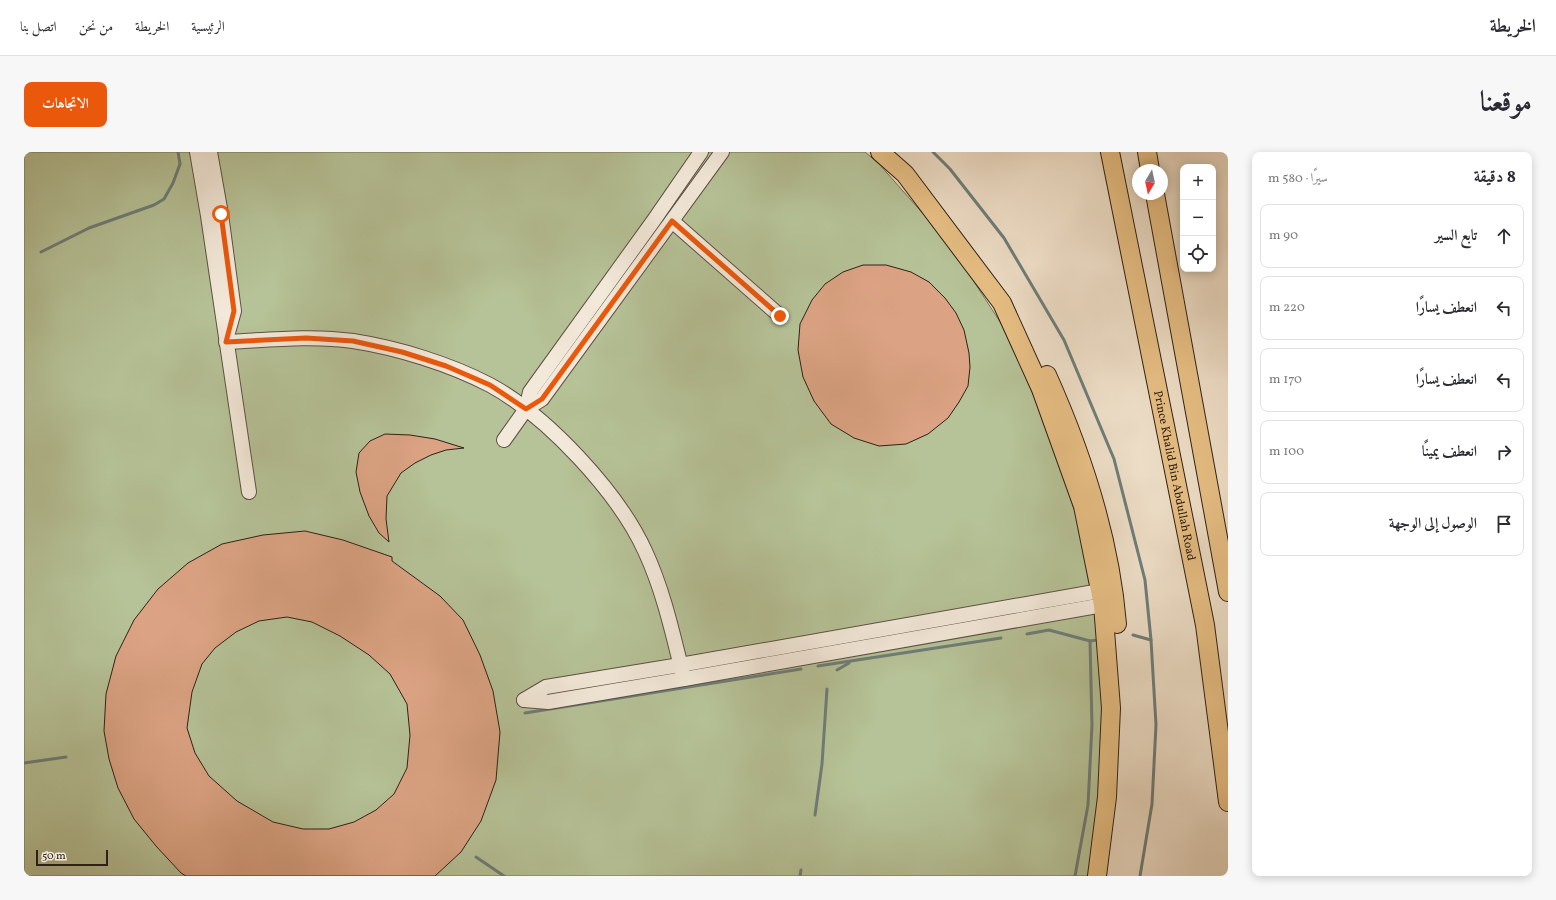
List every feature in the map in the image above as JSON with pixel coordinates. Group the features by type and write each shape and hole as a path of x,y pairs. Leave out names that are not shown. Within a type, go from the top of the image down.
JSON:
{"main road":[{"path":"880,152 905,174 1002,303 1041,388 1083,506 1106,598 1122,695 1119,799 1108,876"},
{"path":"898,152 914,166 1012,297 1063,411 1098,514 1106,598 1111,708 1107,797 1097,876"},
{"name":"Prince Khalid Bin Abdullah Road","path":"1110,152 1205,625 1228,802"},
{"path":"1147,152 1149,164"},
{"path":"1156,200 1228,592"}],"street":[{"path":"197,152 249,492"},
{"path":"210,152 221,214 234,311 226,342"},
{"path":"504,440 526,409 530,392 701,152"},
{"path":"526,409 542,399 722,152"},
{"path":"672,221 780,316"},
{"path":"226,342 306,338 353,341 395,350 446,366 490,385 526,409 561,441 598,479 624,514 644,550 660,587 672,626 684,679"},
{"path":"1106,598 684,679 548,702 524,700 546,687 1106,598"}],"green space":[{"path":"24,152 865,152 879,164 949,243 1004,328 1050,432 1080,528 1099,627 1106,762 1095,876 24,876"}],"building":[{"path":"863,265 886,265 911,272 929,282 945,298 956,313 964,330 969,353 970,367 968,386 948,418 928,434 906,444 879,446 854,438 831,424 814,401 803,377 798,350 800,324 812,300 825,284 843,272"},
{"path":"385,434 410,435 435,439 464,448 446,450 431,455 415,463 401,473 387,496 386,519 389,542 379,533 369,516 360,492 356,472 359,453 370,441"},
{"path":"305,531 343,540 392,557 392,561 440,596 463,620 480,655 493,691 500,732 496,780 481,821 461,852 435,876 186,876 181,873 156,846 134,819 118,788 109,759 104,731 106,694 116,656 134,620 158,589 188,563 222,544 263,535","holes":["287,617 312,622 340,636 369,655 390,674 407,704 410,735 407,768 394,794 376,810 354,822 329,829 303,829 273,822 237,801 209,776 195,753 187,728 192,692 202,664 215,648 236,632 259,621"]}],"waterway":[{"path":"41,252 89,228 154,205 164,199 173,183 180,164 178,152"},
{"path":"933,152 950,169 1004,238 1064,340 1114,459 1145,580 1151,640 1156,725 1152,804 1140,876"},
{"path":"1027,634 1049,630 1090,641 1097,640"},
{"path":"1133,635 1151,640"},
{"path":"818,666 1001,638"},
{"path":"1075,876 1088,805 1092,725 1090,641"},
{"path":"837,670 849,663"},
{"path":"525,713 801,669"},
{"path":"815,815 822,764 827,689"},
{"path":"24,763 66,757"},
{"path":"476,857 504,876"},
{"path":"800,876 801,870"}],"route":[{"path":"221,214 234,311 226,342 306,338 353,341 402,352 446,366 490,385 526,409 542,399 672,221 780,316"}]}
